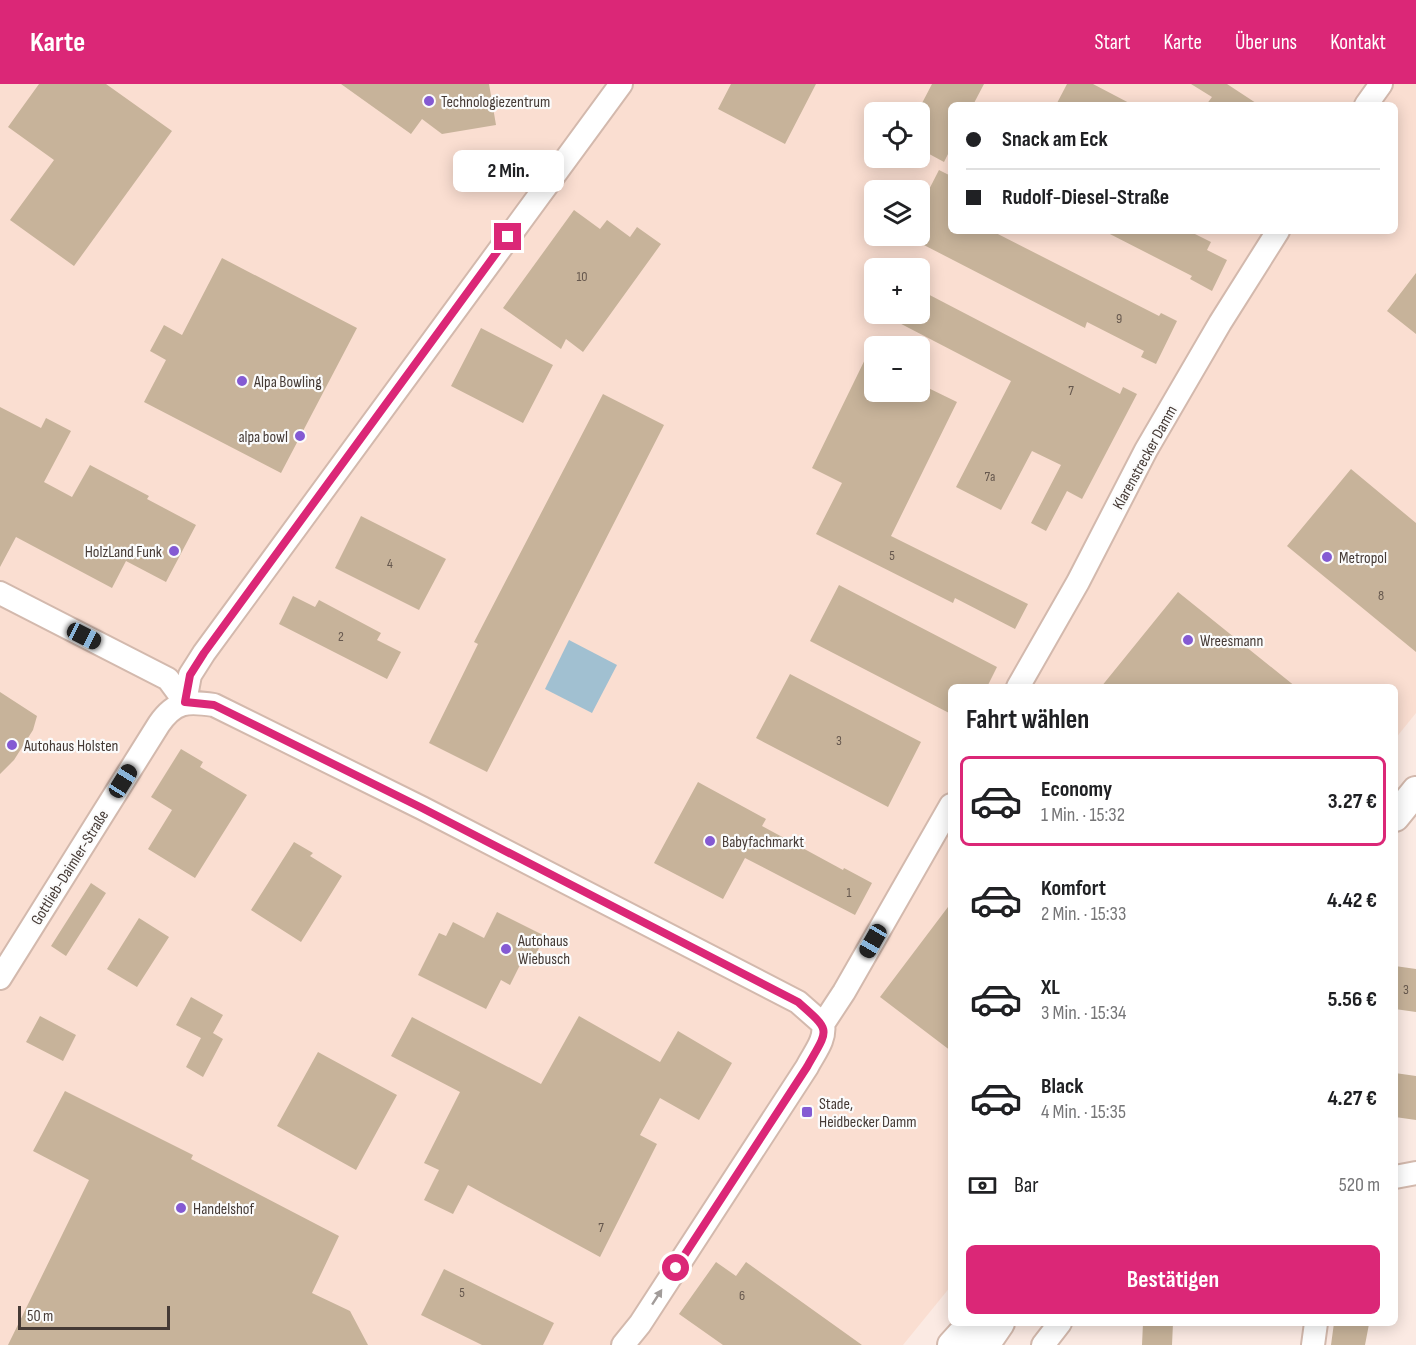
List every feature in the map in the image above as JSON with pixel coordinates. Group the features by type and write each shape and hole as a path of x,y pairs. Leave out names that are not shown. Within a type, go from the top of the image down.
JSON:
{"main road":[{"path":"1398,813 1416,791"},
{"path":"952,1345 969,1326"},
{"path":"985,1345 998,1326"}],"street":[{"path":"185,702 190,675 204,653 621,84"},
{"path":"1368,102 1381,84"},
{"name":"Klarenstrecker Damm","path":"1020,684 1078,582 1146,450 1220,323 1276,234"},
{"path":"0,593 168,679 185,702 214,705 320,757 798,1002 823,1024 825,1033 807,1067 640,1324 623,1345"},
{"name":"Gottlieb-Daimler-Straße","path":"0,978 159,724 169,710 185,702"},
{"path":"823,1024 844,992 948,810"},
{"path":"1398,1176 1416,1173"},
{"path":"1043,1345 1058,1326"},
{"path":"1313,1345 1316,1326"}],"shaded area":[{"path":"0,84 1416,84 1416,713 1398,735 1398,684 948,684 948,1290 903,1345 0,1345"}],"water":[{"path":"569,640 617,665 592,713 545,689"}],"building":[{"path":"39,84 106,84 172,131 74,266 10,220 54,160 8,127"},
{"name":"Technologiezentrum","path":"341,84 489,84 496,125 442,134 422,119 411,134"},
{"path":"731,84 816,84 785,144 718,109"},
{"path":"932,84 984,84 975,102 948,102 948,154 944,162 930,154 930,102 923,102"},
{"path":"1067,84 1093,84 1127,102 1058,102"},
{"path":"1191,84 1227,84 1254,102 1208,102 1212,97"},
{"path":"939,170 948,174 948,234 998,234 1159,316 1161,313 1177,321 1156,364 1141,357 1144,351 1087,322 1085,328 926,246 930,246 930,188"},
{"path":"574,210 600,229 607,220 630,237 637,227 661,244 583,352 566,339 561,349 503,308"},
{"path":"1110,234 1195,234 1211,242 1207,250 1227,260 1212,291 1190,279 1192,276"},
{"name":"Alpa Bowling","path":"222,258 357,328 281,473 144,402 166,360 150,351 164,325 182,335"},
{"path":"1416,273 1416,334 1387,311"},
{"path":"930,295 1120,394 1123,387 1137,394 1082,499 1067,491 1046,531 1031,523 1061,465 1032,451 1001,510 956,487 1011,381 930,339 930,336 924,336 901,324 930,324"},
{"path":"481,328 553,365 523,423 451,386"},
{"path":"864,361 864,402 930,402 930,389 957,402 891,536 1028,604 1015,629 955,598 953,603 816,534 842,483 812,468"},
{"path":"603,394 664,425 487,772 429,743 478,644 474,642"},
{"path":"0,407 41,428 46,418 71,431 44,482 72,497 90,465 149,496 147,499 196,525 166,582 126,561 112,588 16,537 0,567"},
{"path":"1351,469 1416,523 1416,652 1287,546"},
{"path":"361,516 446,559 419,610 335,568"},
{"path":"839,585 997,667 988,684 948,684 948,712 810,641"},
{"name":"Wreesmann","path":"1178,592 1292,684 1103,684"},
{"path":"293,596 315,607 319,600 381,633 377,640 401,652 387,679 279,624"},
{"path":"790,674 921,742 888,807 756,738"},
{"name":"Autohaus Holsten","path":"0,692 37,716 33,730 14,760 0,774"},
{"path":"181,749 203,762 200,767 247,795 195,878 148,849 172,810 151,797"},
{"name":"Babyfachmarkt","path":"698,782 766,819 762,826 872,883 855,915 745,858 723,899 654,863"},
{"path":"294,842 313,853 310,856 342,876 301,942 251,910"},
{"path":"91,883 106,893 66,956 51,946"},
{"path":"948,907 948,1049 880,997"},
{"path":"497,912 545,936 531,964 523,959 510,985 501,980 486,1009 418,975 439,933 446,936 453,922 484,938"},
{"path":"139,918 169,937 137,987 107,969"},
{"path":"1398,966 1416,969 1416,1012 1398,1009"},
{"path":"191,997 223,1015 213,1033 223,1039 203,1077 186,1067 201,1038 176,1025"},
{"path":"40,1016 76,1035 63,1061 26,1042"},
{"path":"579,1016 660,1062 678,1031 732,1063 699,1120 660,1098 640,1135 657,1144 600,1257 468,1185 453,1214 424,1200 439,1170 424,1163 460,1092 391,1056 412,1017 541,1084"},
{"path":"318,1052 397,1095 356,1170 277,1126"},
{"path":"1398,1073 1416,1076 1416,1120 1398,1117"},
{"name":"Handelshof","path":"65,1091 193,1155 191,1159 339,1236 312,1293 350,1311 368,1345 8,1345 89,1180 33,1151"},
{"path":"716,1262 736,1276 746,1262 862,1345 723,1345 679,1314"},
{"path":"444,1269 554,1323 543,1345 482,1345 421,1315"},
{"path":"1143,1326 1173,1326 1172,1345 1142,1345"},
{"path":"1334,1326 1369,1326 1365,1345 1331,1345"}],"place":[{"name":"Technologiezentrum","path":"429,101"},
{"name":"Alpa Bowling","path":"242,381"},
{"name":"alpa bowl","path":"300,436"},
{"name":"HolzLand Funk","path":"174,551"},
{"name":"Metropol","path":"1327,557"},
{"name":"Wreesmann","path":"1188,640"},
{"name":"Autohaus Holsten","path":"12,745"},
{"name":"Babyfachmarkt","path":"710,841"},
{"name":"Autohaus Wiebusch","path":"506,949"},
{"name":"Stade, Heidbecker Damm","path":"807,1112"},
{"name":"Handelshof","path":"181,1208"}],"route":[{"path":"508,237 204,653 190,675 185,702 214,705 384,789 798,1002 823,1024 825,1033 807,1067 676,1268"}]}
